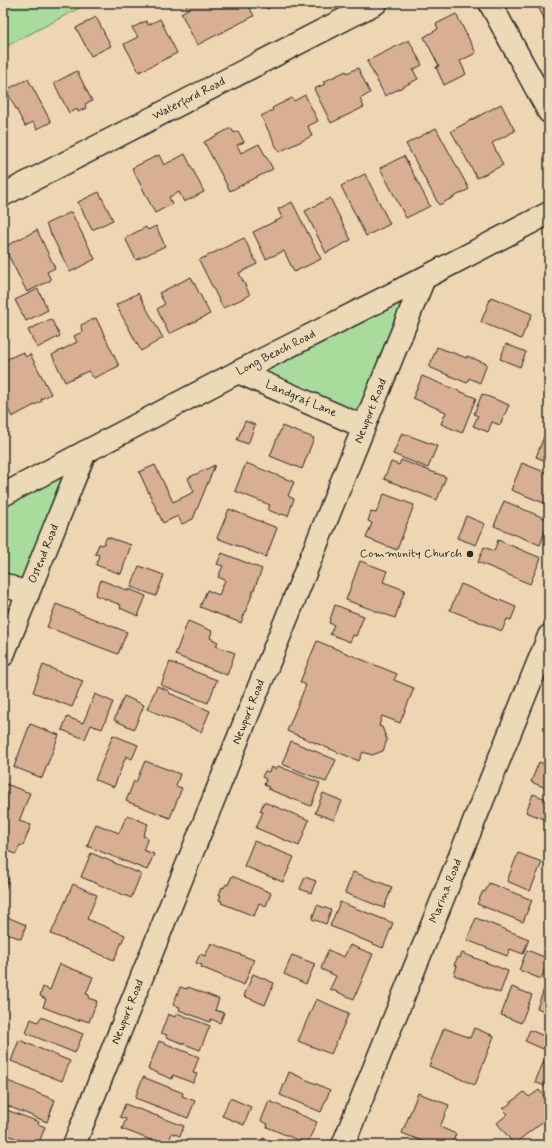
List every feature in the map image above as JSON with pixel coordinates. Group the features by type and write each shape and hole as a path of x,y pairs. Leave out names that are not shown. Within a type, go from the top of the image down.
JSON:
{"street":[{"name":"Waterford Road","path":"3,195 376,3"},
{"path":"490,3 549,112"},
{"name":"Long Beach Road","path":"3,495 238,372 549,213"},
{"name":"Newport Road","path":"74,1145 424,278"},
{"name":"Landgraf Lane","path":"238,372 364,427"},
{"name":"Ostend Road","path":"3,655 85,452"},
{"path":"3,584 28,594"},
{"name":"Marina Road","path":"343,1145 549,636"}],"green space":[{"path":"3,3 89,3 3,48"},
{"path":"416,286 362,422 249,372"},
{"path":"78,461 25,590 3,581 3,500"}],"building":[{"path":"184,3 247,3 254,16 197,45 181,13 188,9"},
{"path":"264,3 278,3 267,9"},
{"path":"536,3 549,3 549,18 545,20"},
{"path":"456,14 476,53 460,61 466,74 444,85 436,67 439,66 424,37 438,29 436,24"},
{"path":"96,17 111,46 91,56 76,28"},
{"path":"160,19 177,53 139,72 124,44 138,37 132,28 146,21 148,25"},
{"path":"409,40 422,65 413,70 418,79 385,96 367,61"},
{"path":"358,68 370,93 360,99 364,107 331,123 314,89 325,84 323,82 346,71 347,73"},
{"path":"77,71 92,101 85,104 86,108 78,112 77,109 69,113 54,83"},
{"path":"28,79 51,122 37,129 33,122 25,126 6,90"},
{"path":"305,95 318,121 308,126 312,136 279,152 261,116 273,110 272,108 292,98 294,101"},
{"path":"501,104 515,131 492,143 503,165 477,178 451,131"},
{"path":"231,128 234,133 238,131 244,142 237,145 241,153 259,144 273,169 230,191 204,142"},
{"path":"436,128 469,189 439,205 406,144"},
{"path":"185,154 204,192 184,202 179,192 169,197 172,204 155,213 132,168 159,155 164,165"},
{"path":"404,156 430,206 406,218 380,168"},
{"path":"365,174 390,224 366,236 341,186"},
{"path":"99,192 113,220 92,230 78,202"},
{"path":"330,198 351,240 326,253 305,211"},
{"path":"292,202 321,259 294,272 284,251 266,259 253,232 282,218 278,209"},
{"path":"71,212 95,259 70,272 46,224"},
{"path":"156,226 165,246 136,260 125,238 146,227 148,230"},
{"path":"37,230 55,268 47,272 51,280 27,292 4,247"},
{"path":"244,238 257,264 239,273 250,295 223,308 199,260"},
{"path":"191,277 210,314 169,334 157,309 165,304 159,293"},
{"path":"38,289 48,310 26,321 15,300"},
{"path":"138,293 163,338 141,351 116,305"},
{"path":"491,297 532,314 521,339 481,322"},
{"path":"96,318 119,366 94,378 88,371 65,382 52,355 77,342 74,336 82,332 81,325"},
{"path":"51,319 60,336 37,348 28,330"},
{"path":"506,344 526,352 520,367 500,359"},
{"path":"437,347 487,364 480,383 469,378 467,383 429,367"},
{"path":"23,352 26,357 30,354 51,394 41,399 42,401 12,417 3,399 3,361"},
{"path":"422,376 476,398 462,433 441,424 446,412 413,398"},
{"path":"482,394 509,405 500,425 492,422 488,432 473,426 478,416 474,414"},
{"path":"245,421 255,425 248,444 237,440"},
{"path":"282,426 314,438 302,469 270,456"},
{"path":"547,429 549,429 549,462 536,457"},
{"path":"402,433 437,446 428,468 393,454"},
{"path":"401,460 446,477 437,500 384,479 391,462 399,465"},
{"path":"246,463 294,482 288,496 294,499 288,516 268,510 270,505 235,491"},
{"path":"522,463 549,474 549,505 511,490"},
{"path":"155,465 173,502 194,492 188,478 215,465 193,519 182,524 178,516 163,523 139,472"},
{"path":"384,494 414,505 397,550 366,538 372,523 368,521 371,512 376,513"},
{"path":"504,501 549,520 549,531 546,529 540,545 494,526"},
{"path":"229,509 277,528 266,557 217,538"},
{"path":"466,516 485,524 476,545 457,538"},
{"path":"107,537 131,545 121,574 96,565 99,555 95,554 99,544 103,545"},
{"path":"498,540 541,558 530,584 478,562 484,547 494,551"},
{"path":"222,553 262,569 241,623 200,607 207,590 219,595 225,580 218,577 223,566 217,564"},
{"path":"360,561 387,571 383,582 405,590 395,618 346,600"},
{"path":"139,566 164,575 156,596 131,587"},
{"path":"101,580 146,596 138,616 120,608 121,605 95,595"},
{"path":"461,584 516,607 511,620 507,619 502,631 450,610"},
{"path":"56,604 127,632 118,654 47,627"},
{"path":"335,605 364,616 356,636 353,635 350,642 330,634 334,625 329,623"},
{"path":"188,621 212,631 210,638 218,642 216,646 235,653 227,675 175,655"},
{"path":"317,641 397,674 394,680 414,688 400,723 382,716 379,726 382,727 387,740 383,751 372,755 363,752 359,761 287,731 306,685 300,682"},
{"path":"170,662 217,680 208,703 161,685"},
{"path":"43,665 83,681 72,707 33,692"},
{"path":"157,686 169,691 169,693 210,711 201,732 147,709"},
{"path":"95,694 113,702 102,729 91,725 85,739 62,730 67,717 83,723"},
{"path":"124,696 144,705 134,729 114,720"},
{"path":"30,724 59,735 42,778 14,767"},
{"path":"113,735 138,745 132,759 126,756 114,787 95,780"},
{"path":"291,741 336,760 326,782 282,764"},
{"path":"145,761 180,774 176,786 182,788 170,818 126,801 134,781 136,782"},
{"path":"539,762 549,766 549,789 531,782"},
{"path":"278,766 320,783 311,806 268,789 269,787 264,785 266,779 262,777 265,771 269,772 271,767 276,769"},
{"path":"6,784 30,793 19,821 31,825 23,846 20,845 16,854 3,849 3,792"},
{"path":"323,793 342,801 334,820 315,813"},
{"path":"533,794 549,800 549,821 526,812"},
{"path":"264,802 309,820 299,846 256,828 263,812 260,811"},
{"path":"127,815 148,824 143,836 148,838 143,850 154,854 147,870 87,846 96,824 119,833"},
{"path":"254,841 294,857 283,882 244,866"},
{"path":"91,853 141,874 131,898 81,877"},
{"path":"518,853 542,862 530,891 507,881"},
{"path":"353,872 392,887 384,908 345,893"},
{"path":"3,876 9,879 3,894"},
{"path":"232,876 271,893 266,906 259,903 254,916 221,903 222,901 219,900 222,887 224,888 226,884 228,885"},
{"path":"305,877 316,881 311,893 300,889"},
{"path":"489,883 532,900 523,922 477,904 483,891 485,892"},
{"path":"73,884 97,895 87,919 125,935 114,960 51,934"},
{"path":"340,902 393,923 383,948 330,926"},
{"path":"317,905 331,910 326,924 312,919"},
{"path":"5,916 26,925 21,939 3,932 3,920"},
{"path":"476,918 529,939 523,954 510,949 507,956 467,940"},
{"path":"211,943 254,960 244,985 201,967 202,965 196,963 200,954 205,956"},
{"path":"350,945 373,954 354,999 330,989 336,976 321,969 328,950 344,957"},
{"path":"527,950 549,959 541,979 519,970"},
{"path":"462,953 508,971 500,993 454,975 457,966 454,965"},
{"path":"292,955 315,964 306,984 284,974"},
{"path":"60,964 93,977 86,994 89,995 88,998 97,1001 89,1022 80,1019 79,1021 43,1007 46,999 40,996 43,987 50,990"},
{"path":"253,974 274,983 265,1005 244,996"},
{"path":"180,987 187,989 188,987 219,999 215,1010 224,1013 220,1023 211,1019 210,1022 179,1010 180,1007 173,1005"},
{"path":"512,987 532,995 521,1023 501,1015"},
{"path":"544,989 549,991 549,1013 537,1008"},
{"path":"316,999 349,1013 331,1054 298,1041"},
{"path":"177,1013 210,1026 200,1050 166,1037 167,1035 161,1033 168,1014 175,1017"},
{"path":"41,1017 83,1034 75,1053 26,1033 31,1019 38,1022"},
{"path":"444,1028 470,1038 474,1028 494,1036 475,1085 429,1066"},
{"path":"530,1030 549,1038 549,1088 535,1082 548,1051 525,1041"},
{"path":"19,1040 70,1061 62,1081 11,1061"},
{"path":"159,1041 199,1057 193,1073 197,1074 193,1083 173,1075 172,1079 148,1069"},
{"path":"289,1072 330,1090 321,1112 280,1095"},
{"path":"143,1077 183,1093 182,1096 195,1101 188,1118 135,1098"},
{"path":"5,1080 55,1100 47,1122 3,1104 3,1085"},
{"path":"539,1090 549,1102 549,1113 544,1117 546,1119 514,1144 497,1123 508,1114 503,1109 524,1092 529,1097"},
{"path":"418,1093 449,1105 440,1127 456,1134 453,1141 463,1145 432,1145 402,1133"},
{"path":"230,1098 251,1107 244,1125 222,1116"},
{"path":"269,1101 317,1122 307,1144 267,1127 268,1124 261,1121"},
{"path":"125,1104 184,1126 180,1136 172,1133 167,1145 164,1145 122,1129 126,1119 120,1117"},
{"path":"4,1109 39,1122 38,1124 45,1127 38,1145 32,1145 3,1133"},
{"path":"263,1138 280,1145 260,1145"}],"place":[{"name":"Community Church","path":"470,554"}]}
